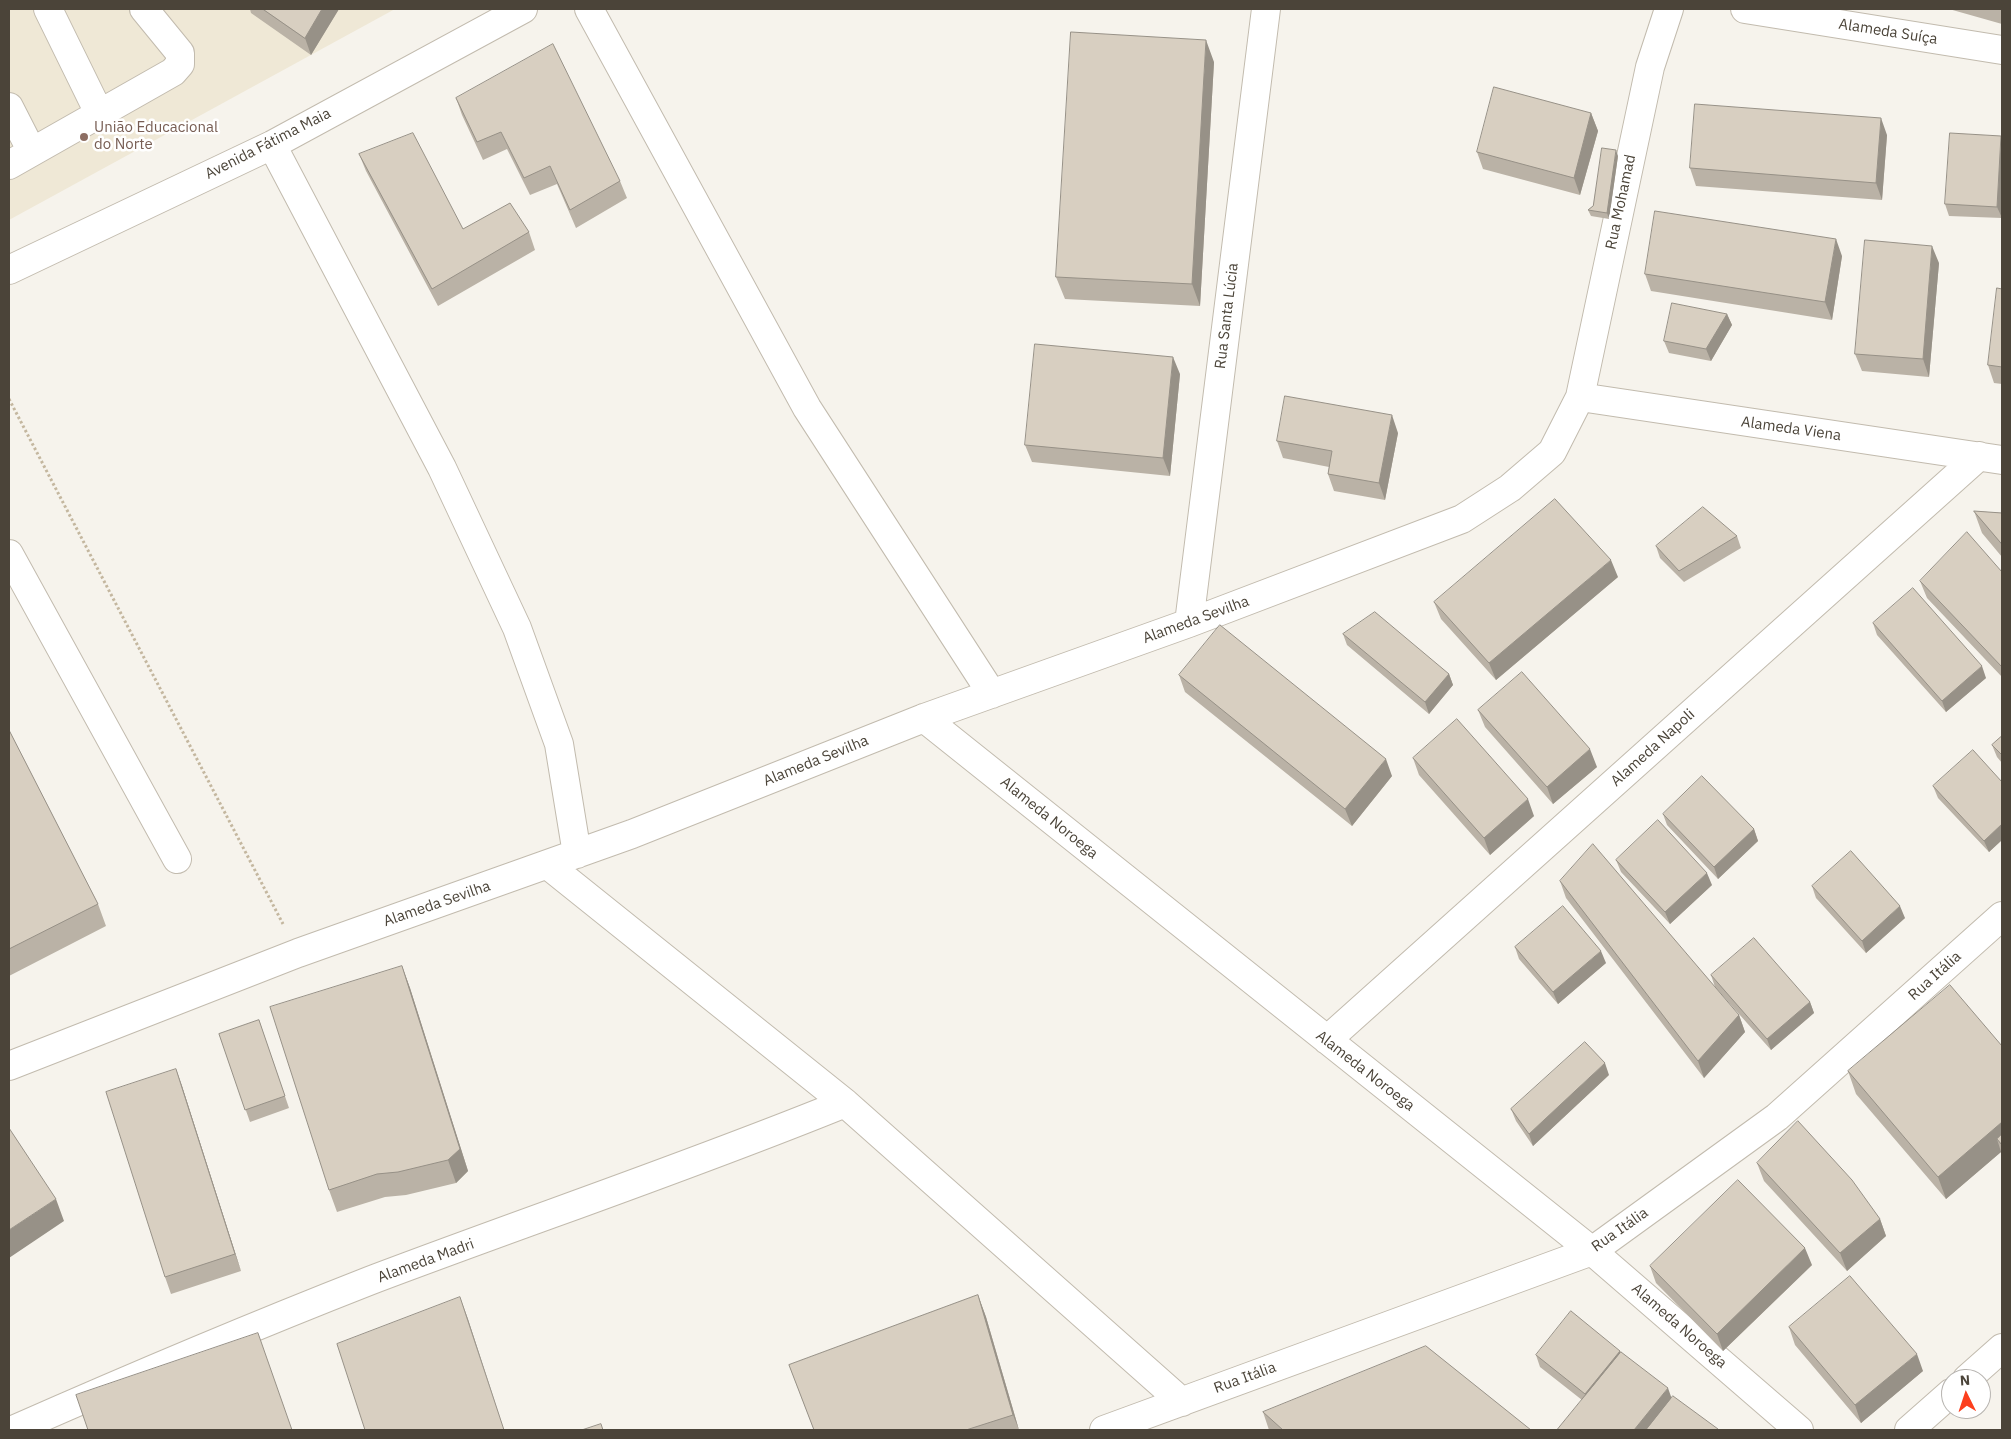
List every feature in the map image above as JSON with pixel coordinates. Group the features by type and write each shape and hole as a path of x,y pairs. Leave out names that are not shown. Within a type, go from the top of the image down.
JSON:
{"street":[{"path":"48,9 99,113"},
{"path":"9,165 173,72 180,64 180,54 144,9"},
{"name":"Avenida Fátima Maia","path":"9,270 272,145 523,9"},
{"path":"589,9 807,408 992,694"},
{"name":"Rua Santa Lúcia","path":"1189,623 1266,9"},
{"name":"Rua Mohamad","path":"1580,397 1650,67 1669,9"},
{"name":"Alameda Suíça","path":"1745,9 2002,50"},
{"path":"9,107 32,152"},
{"path":"272,145 442,468 517,628 558,744 577,854"},
{"name":"Alameda Sevilha","path":"9,1066 298,953 548,865 924,718 1189,623 1462,519 1510,488 1552,452 1580,397"},
{"name":"Alameda Viena","path":"1580,397 1991,458"},
{"name":"Alameda Napoli","path":"1326,1040 1991,458"},
{"path":"9,554 177,859"},
{"name":"Alameda Noroega","path":"924,718 1592,1251 1799,1430"},
{"path":"548,865 844,1103 1182,1402"},
{"name":"Rua Itália","path":"1104,1430 1592,1251 1777,1117 2002,916"},
{"name":"Alameda Madri","path":"13,1430 281,1316 371,1281 753,1141 844,1103"},
{"path":"1978,1369 2002,1348"},
{"path":"1908,1430 1941,1402"}],"path":[{"path":"9,399 298,953"}],"shaded area":[{"name":"União Educacional do Norte","path":"9,9 395,9 9,220"}],"building":[{"path":"263,9 322,9 305,38"},
{"path":"1071,32 1206,40 1192,284 1056,277"},
{"path":"553,44 620,181 570,210 550,166 524,178 501,132 477,142 456,98"},
{"path":"1494,87 1591,113 1574,178 1477,152"},
{"path":"1695,104 1881,118 1876,183 1690,168"},
{"path":"413,133 463,229 510,203 529,232 432,289 359,154"},
{"path":"1950,133 2001,136 1997,207 1945,204"},
{"path":"1602,148 1616,150 1607,213 1588,210 1593,206"},
{"path":"1655,211 1836,239 1825,302 1645,274"},
{"path":"1865,240 1932,246 1923,359 1855,354"},
{"path":"1997,288 2002,289 2002,367 1988,365"},
{"path":"1672,303 1727,314 1706,349 1664,341"},
{"path":"1035,344 1173,357 1163,458 1025,445"},
{"path":"1285,396 1392,415 1379,483 1328,474 1332,451 1277,441"},
{"path":"1555,499 1611,560 1489,663 1434,602"},
{"path":"1703,507 1737,536 1679,571 1656,546"},
{"path":"1974,511 2002,513 2002,544"},
{"path":"1967,532 2002,572 2002,667 1920,581"},
{"path":"1913,588 1982,666 1942,701 1873,623"},
{"path":"1375,612 1449,674 1425,702 1343,634"},
{"path":"1220,625 1386,759 1345,809 1179,675"},
{"path":"1522,672 1590,749 1547,787 1478,710"},
{"path":"1457,719 1528,799 1484,838 1413,758"},
{"path":"9,730 98,904 9,949"},
{"path":"2002,736 2002,755 1992,745"},
{"path":"1973,750 2002,782 2002,824 1984,841 1933,786"},
{"path":"1702,776 1754,829 1714,867 1663,814"},
{"path":"1658,820 1707,873 1665,912 1616,860"},
{"path":"1593,844 1739,1015 1698,1061 1560,881"},
{"path":"1851,851 1900,906 1862,941 1812,886"},
{"path":"1563,906 1601,951 1553,992 1515,947"},
{"path":"1754,938 1810,1002 1767,1039 1711,975"},
{"path":"402,966 460,1149 448,1160 398,1172 377,1174 329,1190 270,1007"},
{"path":"1950,985 2002,1046 2002,1122 1938,1177 1848,1071"},
{"path":"259,1020 285,1096 245,1110 219,1034"},
{"path":"1585,1042 1605,1063 1529,1134 1511,1109"},
{"path":"176,1069 235,1254 165,1277 106,1092"},
{"path":"1798,1121 1852,1180 1880,1219 1840,1253 1757,1163"},
{"path":"9,1128 56,1199 9,1230"},
{"path":"2002,1134 2002,1145 1997,1139"},
{"path":"1738,1180 1805,1248 1717,1334 1650,1266"},
{"path":"1850,1276 1917,1354 1855,1405 1789,1327"},
{"path":"978,1295 1013,1415 966,1430 814,1430 789,1365"},
{"path":"460,1297 504,1430 365,1430 337,1344"},
{"path":"1571,1311 1620,1351 1585,1394 1536,1355"},
{"path":"258,1333 292,1430 88,1430 76,1395"},
{"path":"1426,1346 1531,1430 1283,1430 1263,1412"},
{"path":"1621,1352 1668,1388 1634,1430 1558,1429"},
{"path":"1673,1396 1718,1429 1646,1430"},
{"path":"601,1424 603,1430 582,1430"}],"place":[{"name":"União Educacional do Norte","path":"84,137"}]}
